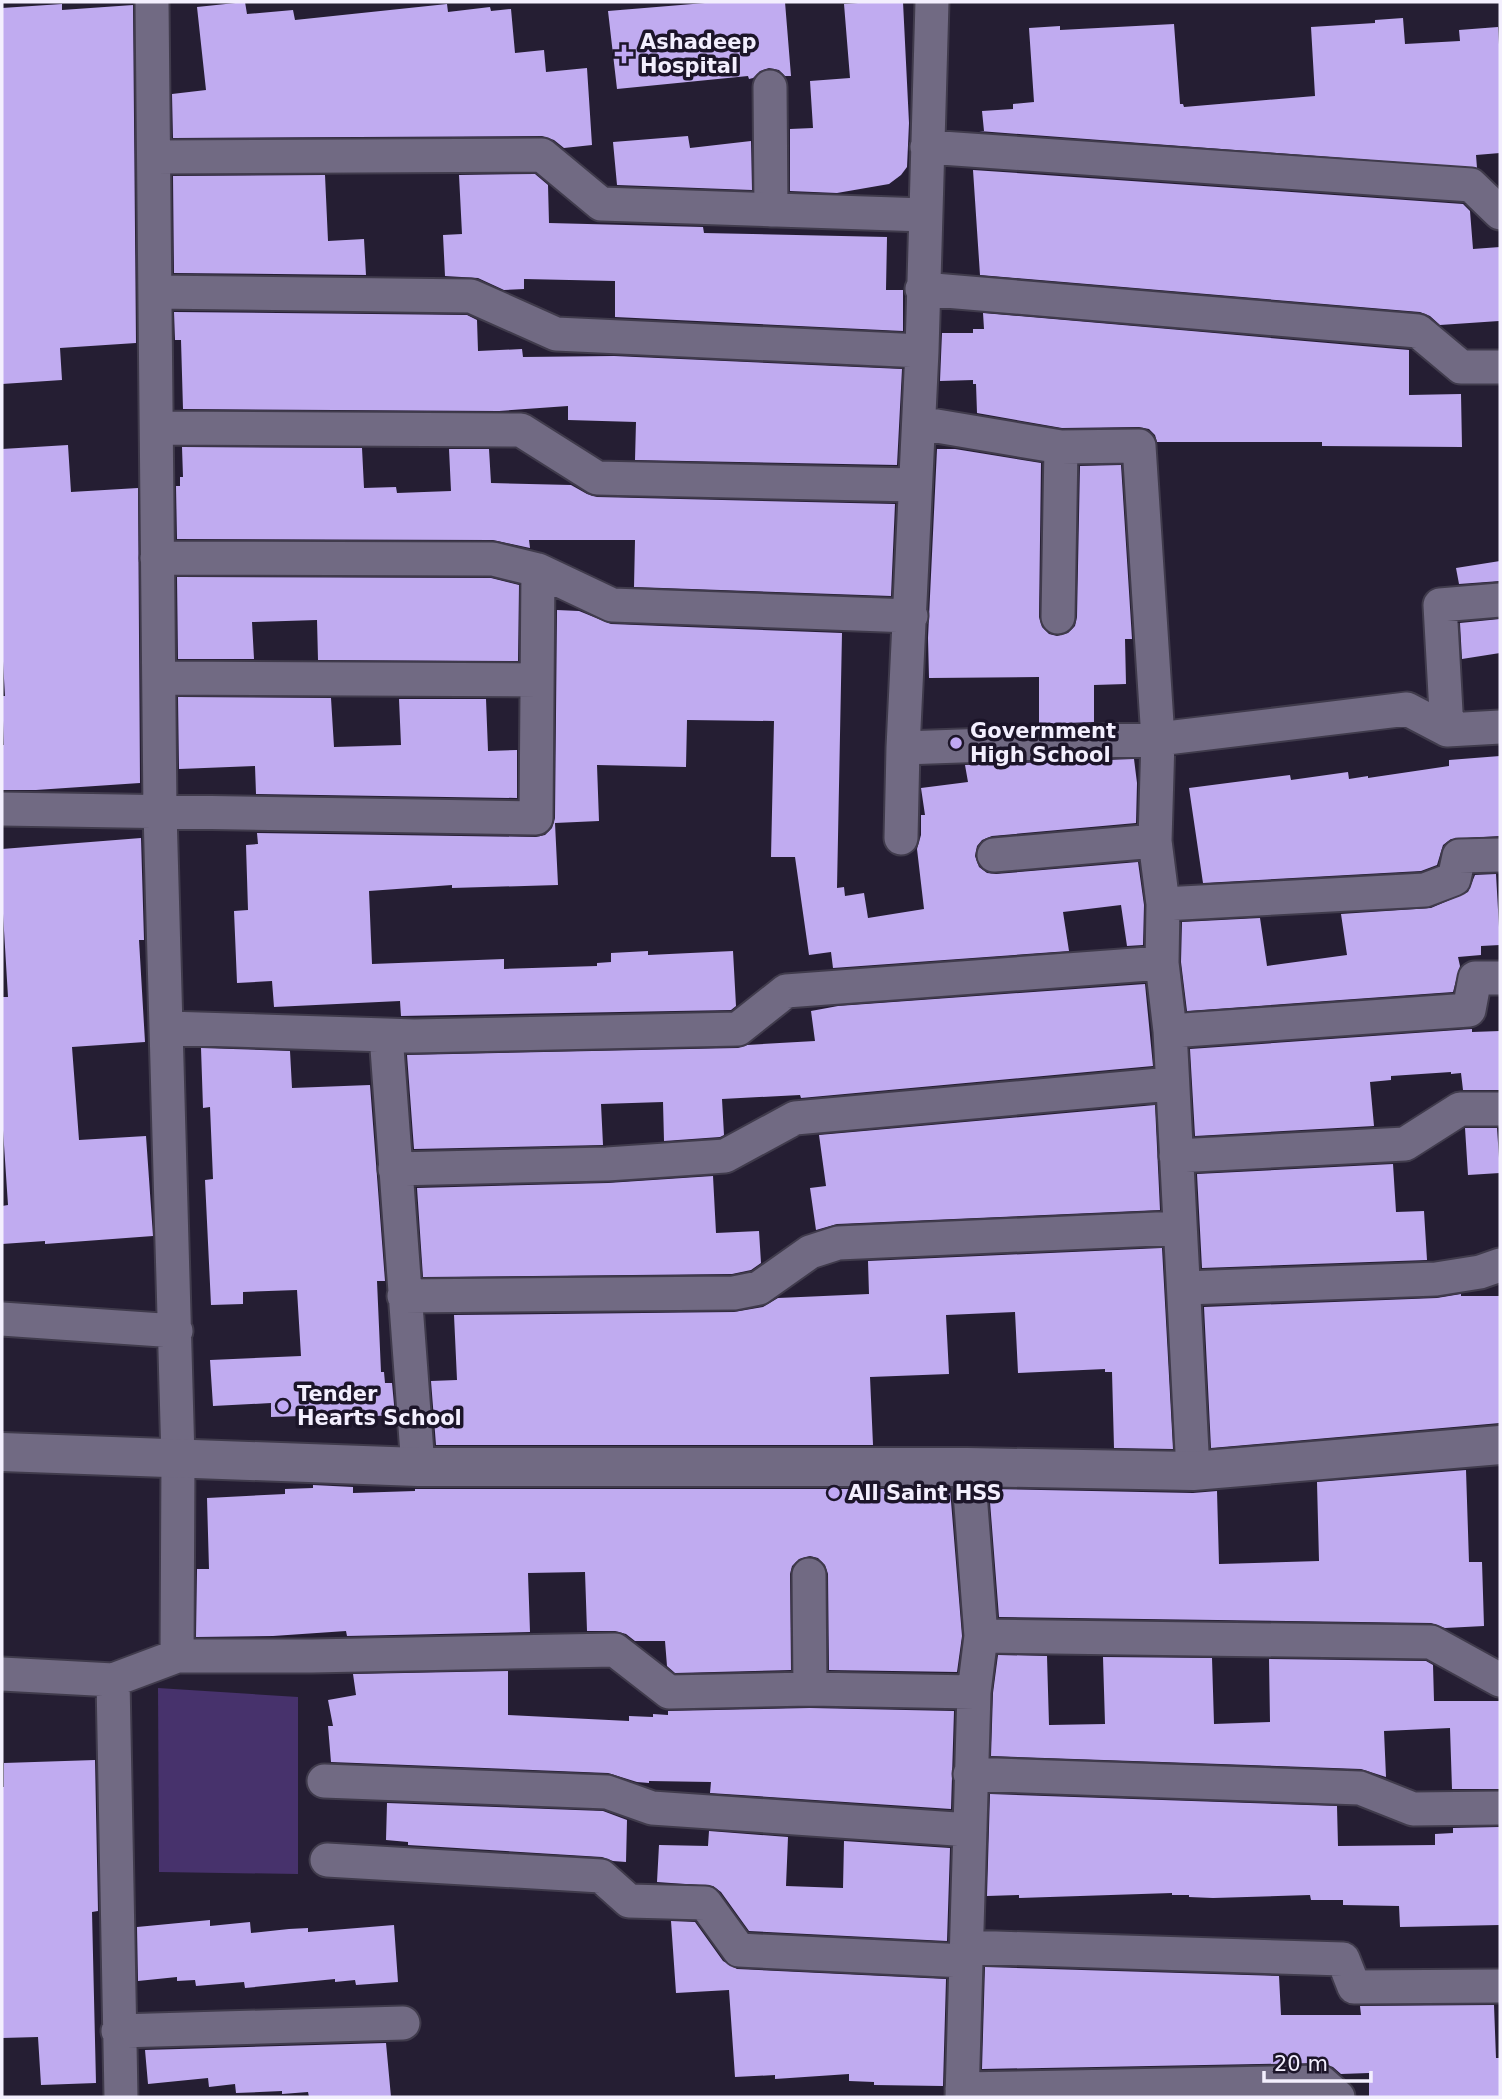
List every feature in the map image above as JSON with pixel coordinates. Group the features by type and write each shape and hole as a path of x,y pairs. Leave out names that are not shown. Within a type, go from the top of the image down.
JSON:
{"street":[{"path":"152,2 160,812 176,1331 177,1656"},
{"path":"901,838 914,485 922,351 932,2"},
{"path":"769,87 771,210"},
{"path":"928,147 1471,185 1500,213"},
{"path":"154,157 542,155 601,204 925,215"},
{"path":"922,289 1419,331 1461,367 1500,367"},
{"path":"155,292 471,296 556,334 922,351"},
{"path":"919,423 1061,447 1139,446 1158,738 1155,841 1163,904 1162,962 1170,1031 1193,1472"},
{"path":"157,428 522,430 597,478 914,485"},
{"path":"1058,617 1061,447"},
{"path":"157,558 493,559 538,570 612,605 911,615"},
{"path":"2,810 536,818 538,570"},
{"path":"1447,730 1440,605 1500,600"},
{"path":"159,678 537,680"},
{"path":"903,748 1158,738 1407,709 1447,730 1500,727"},
{"path":"994,855 1155,841"},
{"path":"1163,904 1425,890 1454,879 1459,856 1500,855"},
{"path":"167,1028 414,1036 738,1029 786,991 1162,962"},
{"path":"1170,1031 1469,1010 1475,978 1500,978"},
{"path":"386,1035 418,1467"},
{"path":"395,1169 607,1164 725,1157 795,1118 1171,1084"},
{"path":"1176,1156 1405,1144 1460,1109 1500,1108"},
{"path":"404,1296 734,1293 759,1288 810,1252 838,1243 1179,1227"},
{"path":"1185,1288 1436,1279 1480,1272 1500,1265"},
{"path":"2,1319 176,1331"},
{"path":"2,1452 418,1467 968,1467 1193,1472 1500,1445"},
{"path":"968,1467 981,1636 974,1692 970,1774 962,2093 1321,2082 1338,2097"},
{"path":"809,1574 810,1689"},
{"path":"981,1636 1431,1642 1500,1680"},
{"path":"2,1674 113,1680 177,1656 615,1650 669,1692 810,1689 974,1692"},
{"path":"113,1680 121,2097"},
{"path":"970,1774 1360,1788 1413,1809 1500,1808"},
{"path":"324,1781 607,1792 652,1808 970,1830"},
{"path":"327,1860 601,1876 629,1900 705,1903 739,1950 1343,1959 1354,1987 1500,1986"},
{"path":"118,2031 403,2022"}],"shaded area":[{"path":"158,1688 298,1697 298,1874 159,1872"}],"building":[{"path":"245,2 247,14 293,10 295,20 447,4 448,12 490,7 491,11 511,9 515,53 544,50 546,72 587,68 592,145 564,148 554,140 542,136 173,138 172,94 206,90 197,7"},
{"path":"717,2 785,2 791,76 769,68 749,79 748,76 617,89 608,11"},
{"path":"903,2 909,123 907,167 889,184 837,193 790,191 790,129 813,128 810,81 850,78 844,4"},
{"path":"62,4 62,10 133,5 136,343 60,348 62,380 2,384 2,8"},
{"path":"1403,18 1405,44 1460,41 1459,30 1498,27 1500,153 1476,155 1477,168 979,131 984,131 982,111 1013,109 1013,104 1034,102 1029,28 1060,26 1060,30 1174,24 1180,104 1184,107 1315,96 1311,27 1375,23 1375,20"},
{"path":"688,136 690,148 751,141 752,190 617,185 613,142"},
{"path":"973,170 1463,204 1470,211 1473,249 1500,247 1499,321 1440,325 1420,312 980,275"},
{"path":"535,174 548,185 549,223 703,227 704,233 887,237 886,290 903,290 903,331 615,317 615,281 524,279 524,289 504,290 478,278 445,276 443,235 462,234 459,175"},
{"path":"325,175 328,241 364,239 366,275 174,273 173,176"},
{"path":"174,312 467,315 477,320 478,351 522,349 523,357 614,356 902,369 897,465 635,460 636,422 568,420 568,406 499,411 183,409 181,340 175,340"},
{"path":"983,313 1409,350 1409,395 1461,394 1462,447 1322,446 1322,442 1157,442 1149,429 1139,427 1062,428 977,413 976,384 973,384 973,380 940,381 942,333 973,333 973,329 984,329"},
{"path":"68,445 71,492 138,488 140,783 2,790 2,696 5,696 2,644 2,449"},
{"path":"182,447 362,448 364,488 396,487 397,493 451,491 449,449 489,449 491,483 571,485 597,497 895,504 891,596 634,587 635,540 529,540 530,548 493,540 177,539 176,486 180,486 180,477 183,477"},
{"path":"937,449 955,449 1041,463 1039,617 1042,627 1049,634 1057,636 1068,633 1075,626 1077,617 1080,466 1121,465 1132,639 1125,639 1126,684 1094,685 1094,722 1039,724 1039,677 929,678 928,638"},
{"path":"1500,561 1500,581 1459,584 1456,568"},
{"path":"177,577 491,578 519,585 518,661 318,660 317,620 252,622 254,659 178,659"},
{"path":"557,610 579,611 611,624 842,633 837,888 844,887 845,896 864,893 868,918 924,909 917,849 921,835 921,815 925,815 921,788 968,782 965,765 1134,759 1137,783 1136,823 992,836 982,840 977,846 975,856 979,867 987,873 996,874 1138,862 1144,905 1143,945 1127,946 1121,905 1063,912 1069,951 833,968 831,952 809,955 795,857 771,857 774,721 687,720 686,767 597,765 599,821 555,823 558,885 452,888 452,885 369,891 372,964 504,959 504,969 597,966 597,963 611,962 611,953 648,951 648,955 733,951 736,1006 731,1010 401,1016 400,1001 274,1007 272,981 237,983 234,911 248,910 246,845 258,844 257,833 536,837 545,835 552,828 555,818"},
{"path":"1500,619 1500,653 1462,659 1460,623"},
{"path":"178,697 331,698 334,747 401,745 399,699 486,699 488,751 517,750 517,798 256,794 255,766 179,769"},
{"path":"1500,756 1500,836 1451,839 1443,845 1437,865 1421,871 1203,883 1189,788 1290,775 1291,780 1348,772 1349,779 1368,778 1449,766 1449,760"},
{"path":"141,838 144,940 139,940 145,1042 72,1047 79,1140 146,1136 153,1236 45,1244 45,1241 2,1244 2,1206 8,1205 2,1115 2,997 8,997 2,849"},
{"path":"1496,874 1500,945 1481,946 1481,955 1458,957 1460,966 1453,992 1187,1011 1181,962 1182,922 1260,918 1267,966 1347,955 1341,914 1431,908 1468,892 1475,875"},
{"path":"1145,984 1153,1066 801,1098 800,1095 722,1099 724,1135 664,1141 663,1102 601,1104 603,1145 414,1149 407,1055 738,1048 747,1045 815,1041 811,1011 838,1006"},
{"path":"1472,1029 1472,1032 1500,1031 1500,1090 1463,1090 1461,1073 1391,1076 1391,1080 1370,1082 1374,1126 1195,1136 1190,1049"},
{"path":"201,1048 290,1051 292,1088 370,1085 385,1281 377,1281 381,1372 384,1372 385,1383 392,1383 395,1415 302,1420 302,1416 271,1417 271,1403 213,1406 210,1360 301,1356 297,1290 243,1292 243,1304 211,1305 205,1180 213,1179 210,1107 203,1108"},
{"path":"1155,1105 1160,1210 837,1224 816,1230 810,1188 826,1186 819,1135"},
{"path":"1465,1128 1497,1128 1500,1173 1468,1175"},
{"path":"1393,1164 1396,1212 1424,1211 1427,1260 1202,1268 1197,1174"},
{"path":"713,1176 716,1233 759,1231 761,1263 751,1270 732,1274 423,1277 417,1188 608,1183"},
{"path":"1162,1248 1173,1449 1114,1448 1112,1372 1105,1372 1105,1369 1018,1373 1015,1312 946,1315 949,1374 870,1377 873,1445 436,1445 431,1381 457,1380 454,1315 734,1312 763,1307 778,1298 869,1294 868,1261"},
{"path":"1461,1294 1500,1296 1500,1423 1211,1448 1204,1307 1437,1298"},
{"path":"1466,1470 1469,1562 1482,1562 1484,1626 1445,1628 1431,1623 999,1617 989,1489 1193,1493 1217,1491 1219,1564 1319,1561 1317,1482"},
{"path":"313,1485 353,1487 353,1493 415,1489 950,1489 962,1636 957,1672 829,1670 828,1574 825,1565 818,1558 810,1556 799,1559 792,1566 790,1574 791,1670 675,1673 667,1666 665,1641 635,1641 626,1634 615,1631 587,1631 585,1572 528,1573 530,1632 347,1636 346,1631 196,1637 197,1569 209,1569 207,1498 285,1494 285,1489 313,1488"},
{"path":"998,1655 1047,1656 1049,1725 1105,1724 1103,1657 1212,1658 1214,1724 1270,1722 1269,1659 1426,1661 1433,1665 1434,1701 1500,1701 1500,1789 1452,1789 1450,1728 1384,1731 1386,1777 1361,1769 991,1756 993,1693"},
{"path":"508,1671 508,1715 629,1721 629,1716 653,1717 653,1714 668,1715 668,1711 810,1708 954,1711 951,1809 710,1793 711,1782 637,1782 608,1773 331,1762 328,1726 333,1726 328,1700 356,1695 353,1674"},
{"path":"95,1760 98,1911 92,1912 96,2083 41,2085 38,2037 2,2038 4,1763"},
{"path":"990,1794 1337,1806 1338,1846 1435,1845 1435,1834 1453,1833 1453,1828 1499,1827 1500,1925 1400,1927 1399,1906 1343,1905 1343,1900 1311,1900 1310,1895 1213,1898 1172,1893 1019,1898 1019,1895 987,1896"},
{"path":"387,1803 603,1811 627,1820 626,1862 602,1857 408,1845 408,1842 386,1840"},
{"path":"709,1831 788,1837 786,1886 843,1888 844,1841 950,1848 947,1941 749,1931 721,1892 713,1886 657,1882 659,1845 708,1846"},
{"path":"210,1920 210,1926 250,1922 251,1933 308,1928 308,1932 394,1925 398,1982 356,1985 355,1980 335,1982 335,1979 245,1988 244,1982 196,1986 195,1980 177,1981 177,1977 138,1981 137,1927"},
{"path":"671,1921 695,1922 723,1961 737,1969 946,1979 943,2086 874,2085 874,2082 849,2081 849,2074 775,2079 775,2075 735,2077 729,1990 676,1993"},
{"path":"985,1967 1279,1976 1281,2015 1361,2015 1360,2006 1494,2005 1496,2058 1500,2058 1500,2097 1369,2097 1369,2073 1341,2074 1333,2067 1321,2063 982,2069"},
{"path":"386,2043 391,2097 309,2097 308,2092 282,2094 282,2091 236,2093 235,2084 209,2087 208,2078 148,2084 145,2050"}],"place":[{"name":"Ashadeep Hospital","path":"624,54"},
{"name":"Government High School","path":"956,743"},
{"name":"Tender Hearts School","path":"283,1406"},
{"name":"All Saint HSS","path":"834,1493"}]}
